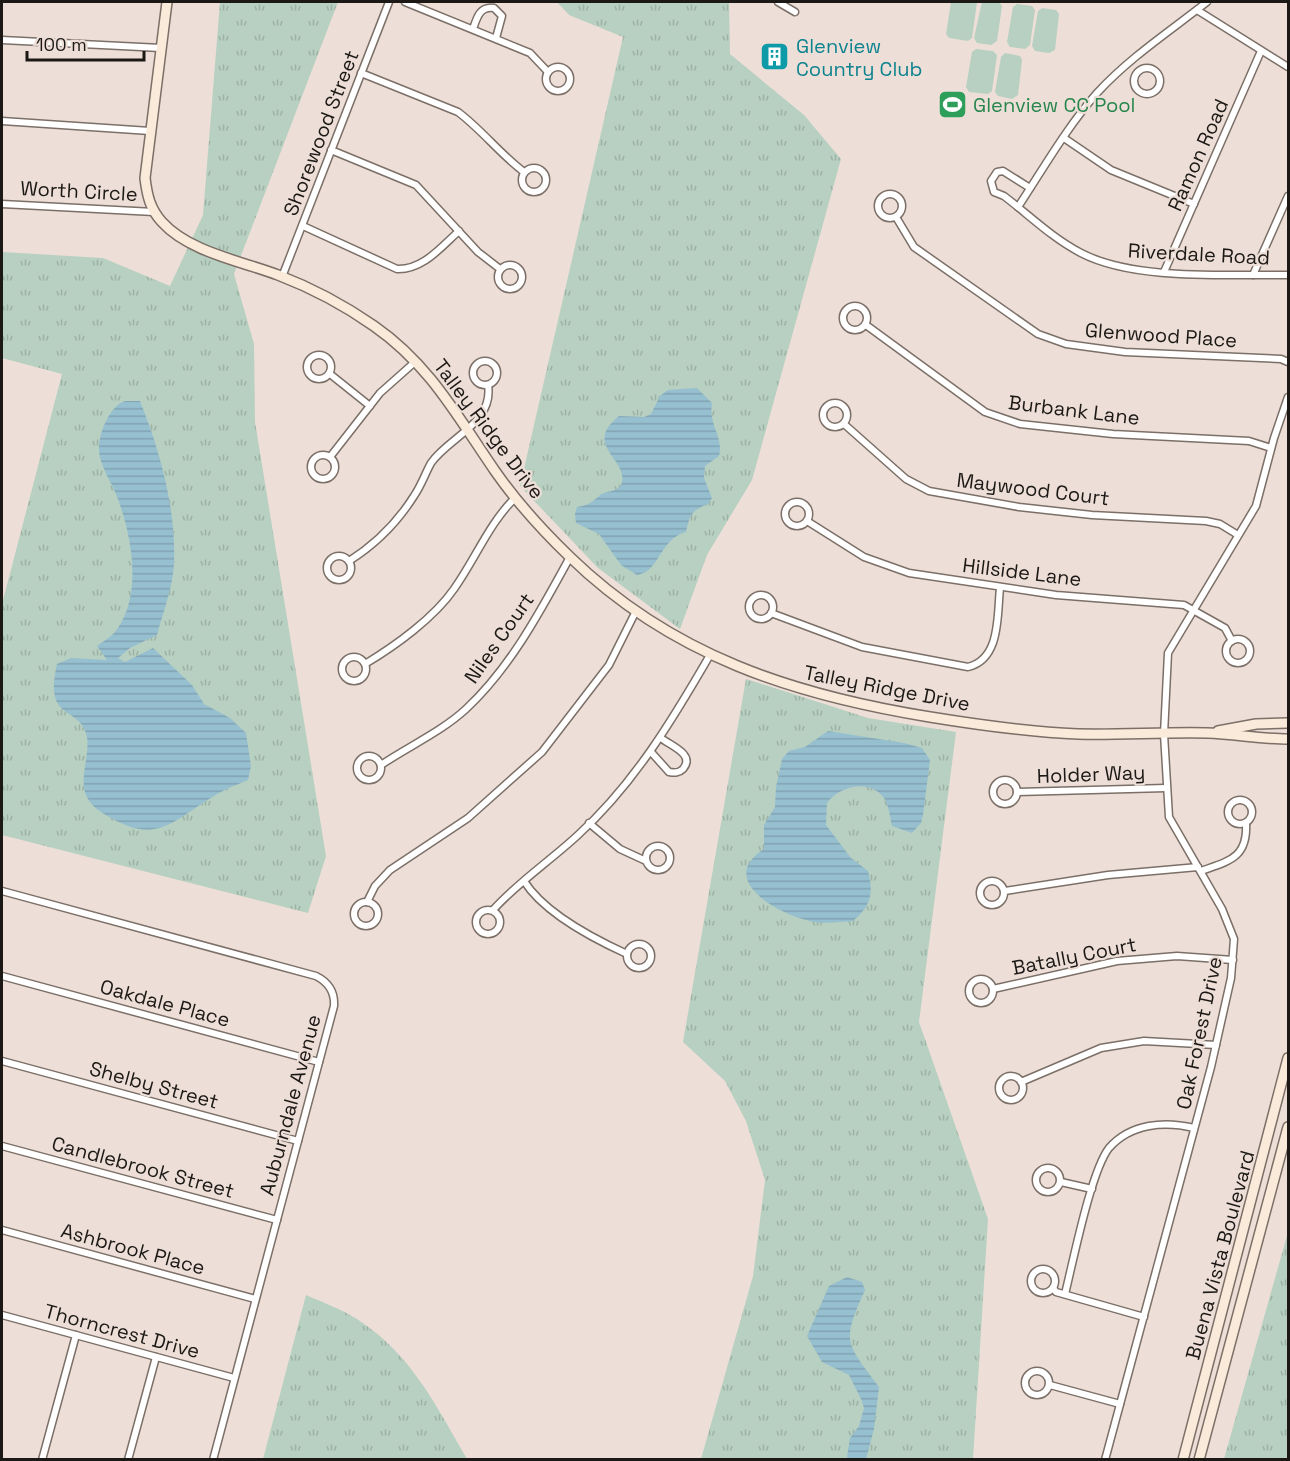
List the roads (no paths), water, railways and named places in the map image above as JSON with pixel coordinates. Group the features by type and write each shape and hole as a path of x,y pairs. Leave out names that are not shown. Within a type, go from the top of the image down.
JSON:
{"street":[{"name":"Talley Ridge Drive","path":"167,2 146,178 147,196 154,212 174,233 199,246 282,277 346,308 376,327 416,361 442,391 496,472 570,557 636,612 710,655 778,683 884,710 1034,730 1209,733 1258,739 1288,739"},
{"name":"Shorewood Street","path":"282,277 389,2"},
{"path":"405,2 530,53 548,72"},
{"path":"778,2 795,12"},
{"path":"1030,188 1008,172 997,172 993,176 991,187 994,192 1018,207 1064,138 1099,92 1133,60 1207,2"},
{"path":"473,29 479,12 494,8 502,16 496,38"},
{"path":"1197,10 1288,67"},
{"path":"2,40 161,48"},
{"name":"Ramon Road","path":"1164,272 1261,51"},
{"path":"1133,60 1139,71"},
{"path":"559,67 566,70 571,80 568,88 561,92 549,88 546,80 548,72 559,67"},
{"path":"1146,68 1157,73 1159,85 1154,92 1146,94 1138,90 1134,78 1139,71 1146,68"},
{"path":"361,73 458,112 471,122 499,152 524,172"},
{"path":"2,121 150,131"},
{"path":"1064,138 1111,170 1194,204"},
{"path":"331,150 416,185 478,252 500,269"},
{"path":"530,168 542,170 547,180 544,187 537,192 525,188 522,181 524,172 530,168"},
{"name":"Glenwood Place","path":"892,194 901,201 902,212 896,217 884,217 878,210 878,202 884,196 892,194"},
{"path":"1253,275 1288,196"},
{"name":"Worth Circle","path":"2,204 154,212"},
{"name":"Riverdale Road","path":"1018,207 1056,238 1082,254 1112,265 1164,272 1288,275"},
{"name":"Glenwood Place","path":"896,217 914,247 1038,334 1066,344 1125,352 1281,360 1288,363"},
{"path":"303,226 397,270 410,270 420,265 459,231"},
{"path":"506,265 518,266 522,273 520,284 513,289 505,288 499,282 500,269 506,265"},
{"name":"Burbank Lane","path":"851,306 863,308 867,314 866,325 859,330 847,327 843,319 845,311 851,306"},
{"name":"Burbank Lane","path":"866,325 985,412 1004,421 1113,434 1249,441 1271,448"},
{"path":"315,355 327,357 332,367 330,374 322,379 314,378 308,372 309,359 315,355"},
{"path":"330,457 370,406 416,361"},
{"path":"349,561 378,541 392,526 414,496 432,463 452,440 469,429 486,407 488,385 495,380 496,368 491,362 483,361 473,368 473,376 477,382 488,385"},
{"path":"330,374 370,406"},
{"name":"Oak Forest Drive","path":"1105,1460 1216,1045 1233,960 1234,939 1222,909 1169,817 1164,734 1168,653 1259,497 1271,448 1288,397"},
{"name":"Maywood Court","path":"831,403 843,405 847,412 844,424 837,427 826,423 823,416 825,408 831,403"},
{"name":"Maywood Court","path":"844,424 906,479 929,491 1009,505 1092,515 1206,521 1220,524 1238,536"},
{"path":"318,455 330,457 335,467 332,475 326,479 318,478 312,473 312,461 318,455"},
{"path":"365,664 405,638 453,591 498,514 516,497"},
{"name":"Hillside Lane","path":"798,502 805,505 809,513 807,521 798,527 790,525 785,519 786,507 798,502"},
{"name":"Hillside Lane","path":"807,521 864,557 909,573 1000,588 1184,605 1225,628 1232,641"},
{"path":"335,556 343,556 349,561 351,569 345,579 333,579 327,573 328,561 335,556"},
{"name":"Niles Court","path":"381,765 376,758 368,756 360,760 357,772 362,778 373,780 379,776 381,765 435,732 465,710 498,676 542,608 570,557"},
{"path":"771,613 862,647 968,667 979,664 994,645 1000,588"},
{"path":"756,595 765,595 773,604 771,613 762,619 754,617 748,608 750,600 756,595"},
{"path":"367,902 377,909 378,917 370,926 362,926 354,918 354,910 359,904 367,902 375,886 390,870 468,818 542,752 609,666 636,612"},
{"name":"Hillside Lane","path":"1244,640 1249,646 1250,657 1245,662 1236,664 1229,659 1226,651 1232,641 1244,640"},
{"path":"493,910 500,919 500,927 495,932 484,933 477,928 476,919 484,910 493,910 589,823 651,752 710,655"},
{"path":"355,657 365,664 365,675 359,680 351,681 343,674 342,666 347,659 355,657"},
{"name":"Talley Ridge Drive","path":"1209,733 1256,724 1288,723"},
{"path":"651,752 669,772 680,771 684,768 686,763 683,752 661,738"},
{"name":"Holder Way","path":"1004,780 1011,782 1017,792 1012,802 1004,805 994,798 993,790 996,783 1004,780"},
{"name":"Holder Way","path":"1017,792 1166,788"},
{"path":"1005,891 1108,875 1199,869 1231,861 1238,855 1247,836 1246,823 1252,813 1251,806 1241,799 1234,801 1228,807 1228,816 1233,822 1246,823"},
{"path":"589,823 620,849 646,861 654,870 661,870 668,866 670,855 665,848 657,846 649,849 646,861"},
{"path":"524,881 530,891 567,920 593,938 627,954 630,965 638,968 645,967 651,957 649,949 642,944 631,947 627,954"},
{"path":"990,881 998,881 1005,891 1003,899 997,904 989,905 980,896 981,888 990,881"},
{"name":"Auburndale Avenue","path":"2,891 316,975 329,986 334,999 213,1460"},
{"name":"Batally Court","path":"993,989 1117,961 1177,956 1233,960"},
{"name":"Oakdale Place","path":"2,976 319,1062"},
{"name":"Batally Court","path":"981,979 989,982 993,989 989,1000 982,1004 972,1000 968,993 973,982 981,979"},
{"path":"1021,1082 1101,1048 1144,1041 1216,1045"},
{"name":"Buena Vista Boulevard","path":"1183,1460 1264,1161 1288,1058"},
{"name":"Shelby Street","path":"2,1061 298,1141"},
{"path":"1012,1076 1021,1082 1022,1094 1015,1100 1007,1100 1000,1095 999,1083 1004,1077 1012,1076"},
{"path":"1065,1294 1098,1169 1109,1148 1131,1132 1154,1124 1176,1124 1194,1128"},
{"name":"Buena Vista Boulevard","path":"1199,1460 1288,1127"},
{"name":"Candlebrook Street","path":"2,1146 277,1220"},
{"path":"1051,1168 1060,1175 1061,1182 1057,1190 1048,1193 1040,1190 1036,1178 1043,1169 1051,1168"},
{"path":"1061,1182 1092,1189"},
{"name":"Ashbrook Place","path":"2,1230 255,1299"},
{"path":"1042,1268 1050,1271 1055,1281 1053,1288 1046,1293 1034,1289 1030,1282 1032,1274 1042,1268"},
{"path":"1053,1288 1065,1294 1144,1317"},
{"name":"Thorncrest Drive","path":"2,1315 234,1378"},
{"path":"42,1460 76,1335"},
{"path":"128,1460 156,1357"},
{"path":"1040,1370 1046,1374 1050,1385 1046,1392 1038,1395 1027,1389 1025,1381 1029,1374 1040,1370"},
{"path":"1050,1385 1120,1404"}],"water":[{"path":"697,388 712,403 712,418 720,449 719,456 705,466 704,478 712,498 708,504 692,514 686,532 670,541 651,568 637,575 621,565 599,534 576,523 577,507 588,504 602,493 617,489 621,485 620,468 606,444 605,436 609,427 619,416 644,417 651,414 660,396 668,390"},
{"path":"125,401 140,401 154,440 169,501 174,563 170,590 157,635 130,648 118,658 125,662 153,648 192,685 204,704 230,718 246,733 251,766 248,780 218,794 177,820 155,829 129,826 113,819 91,803 84,788 87,737 77,720 58,705 54,683 57,664 71,658 107,660 97,646 118,628 126,613 132,579 130,543 116,494 101,462 99,451 100,437 109,415"},
{"path":"828,731 922,748 930,760 923,815 921,823 912,833 892,826 884,798 871,788 863,786 847,789 839,792 827,803 826,825 851,858 868,871 871,893 864,910 853,921 824,923 793,916 767,902 748,883 746,872 751,860 764,849 764,825 775,807 776,787 782,759 789,751 805,747"},
{"path":"847,1277 862,1282 865,1290 852,1321 851,1342 854,1351 879,1387 874,1429 866,1459 847,1457 850,1438 859,1426 864,1408 862,1401 849,1375 822,1362 807,1336 829,1286"}],"place":[{"name":"Glenview Country Club","path":"775,57"},
{"name":"Glenview CC Pool","path":"952,105"}]}
